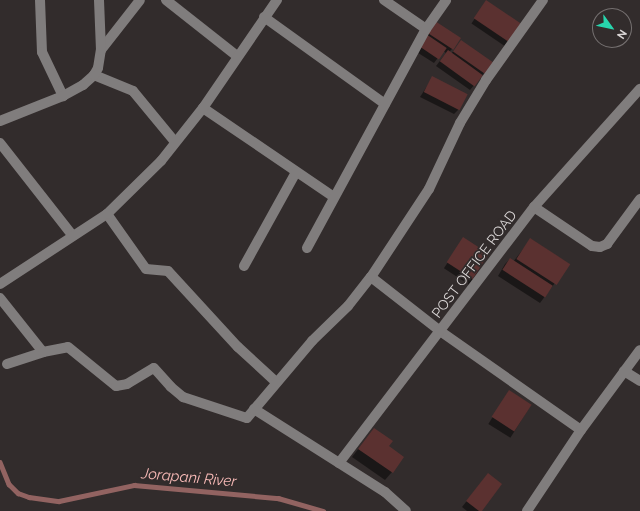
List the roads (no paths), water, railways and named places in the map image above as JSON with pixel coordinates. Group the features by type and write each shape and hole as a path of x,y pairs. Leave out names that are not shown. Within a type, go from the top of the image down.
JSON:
{"street":[{"path":"40,0 42,52 63,96"},
{"path":"0,121 63,96 83,85 94,75 98,68 101,50 99,0"},
{"path":"101,50 140,0"},
{"path":"166,0 237,56"},
{"path":"0,284 107,214 176,142 203,108 237,56 277,0"},
{"path":"384,0 426,29"},
{"path":"307,248 426,29 446,0"},
{"path":"7,364 43,352 68,347 116,386 127,384 154,368 171,387 200,404 242,419 251,416 254,409 276,382 372,277 429,189 460,123 483,86 543,0"},
{"path":"264,17 385,104"},
{"path":"94,75 133,91 176,142"},
{"name":"POST OFFICE ROAD","path":"339,462 534,208 640,89"},
{"path":"203,108 334,197"},
{"path":"0,144 73,236"},
{"path":"244,266 296,172"},
{"path":"534,208 592,246 600,247 607,244 640,199"},
{"path":"107,214 146,269 168,272 238,347 276,382"},
{"path":"372,277 440,331 581,430"},
{"path":"0,298 43,352"},
{"path":"527,511 581,430 640,350"},
{"path":"624,371 640,381"},
{"path":"254,409 385,492 406,511"}],"waterway":[{"name":"Jorapani River","path":"0,462 9,484 18,493 29,497 59,501 134,485 278,498 323,511"}]}
